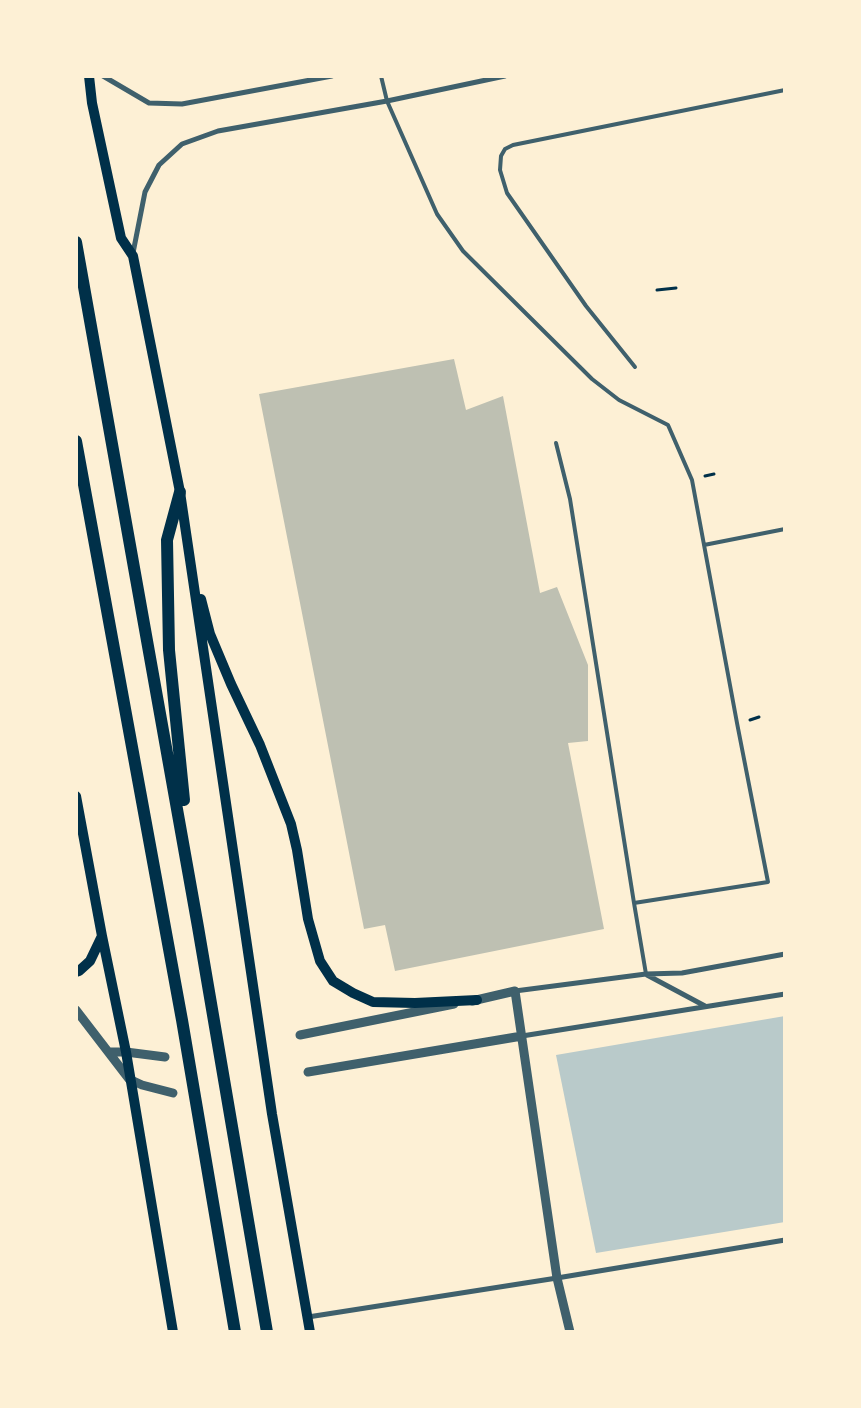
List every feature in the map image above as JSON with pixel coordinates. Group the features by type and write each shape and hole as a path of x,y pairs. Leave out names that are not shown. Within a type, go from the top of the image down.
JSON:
{"main road":[{"path":"89,76 92,103 121,238 133,256 196,581 210,634 260,745 291,824 308,919 320,961 334,981 353,993 373,1002 415,1003 477,1000"},
{"path":"76,242 198,926 267,1332"},
{"path":"76,441 182,1020 235,1332"},
{"path":"180,492 167,540 169,650 179,760 198,926"},
{"path":"180,492 272,1114 310,1332"},
{"path":"76,796 126,1052 129,1079 173,1332"},
{"path":"76,972 90,960 102,936"}],"street":[{"path":"103,76 150,103 182,104 332,76"},
{"path":"133,256 146,192 158,165 182,144 218,131 387,101 505,76"},
{"path":"300,1035 515,991 646,974 682,973 785,954"},
{"path":"646,974 705,1006"},
{"path":"515,991 557,1278 570,1332"},
{"path":"308,1072 785,994"},
{"path":"76,1010 129,1079 142,1085 173,1093"},
{"path":"109,1052 126,1052 165,1057"},
{"path":"307,1317 785,1240"}],"lane":[{"path":"381,76 387,101 437,214 463,251 592,379 619,400 668,425 692,480 768,882 634,903"},
{"path":"635,367 586,306 507,194 500,170 501,156 506,149 513,145 785,90"},
{"path":"556,443 570,499 646,974"},
{"path":"704,545 785,528"}],"path":[{"path":"657,290 676,288"}],"shaded area":[{"path":"785,1016 785,1222 596,1253 556,1055"}],"building":[{"path":"454,359 466,410 503,396 540,593 557,587 588,665 588,741 568,743 604,929 395,971 385,925 364,929 259,394"}]}
